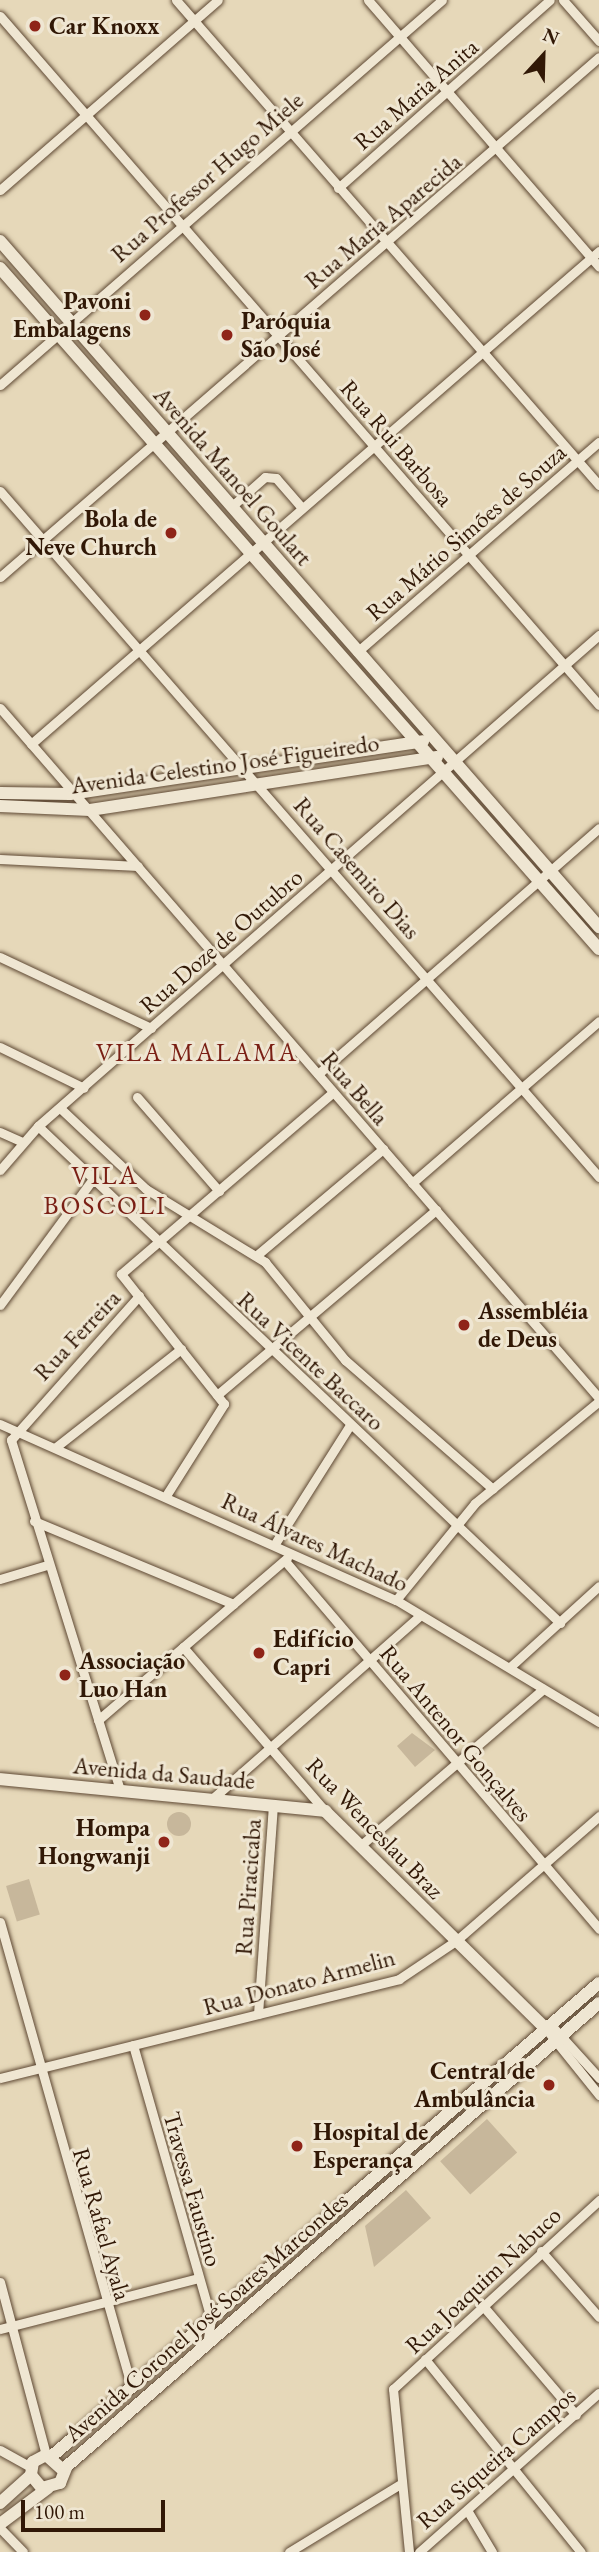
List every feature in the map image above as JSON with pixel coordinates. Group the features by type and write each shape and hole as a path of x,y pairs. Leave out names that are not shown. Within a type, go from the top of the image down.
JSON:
{"main road":[{"name":"Avenida Manoel Goulart","path":"0,241 599,927"},
{"name":"Avenida Manoel Goulart","path":"0,268 599,949"},
{"name":"Avenida Celestino José Figueiredo","path":"0,793 70,794 434,739"},
{"path":"430,755 434,739"},
{"name":"Avenida Celestino José Figueiredo","path":"0,806 90,810 430,755 454,762"},
{"name":"Avenida da Saudade","path":"0,1779 324,1811"},
{"name":"Rua Wenceslau Braz","path":"324,1811 549,2027"},
{"name":"Avenida Coronel José Soares Marcondes","path":"31,2471 132,2389 599,1983"},
{"name":"Avenida Coronel José Soares Marcondes","path":"48,2488 207,2343 599,2003"},
{"path":"49,2455 64,2471"},
{"path":"0,2503 31,2471 48,2488 0,2526"}],"street":[{"path":"176,0 599,485"},
{"path":"0,190 218,0"},
{"path":"368,0 497,149 595,255 599,267"},
{"name":"Rua Professor Hugo Miele","path":"0,385 289,130 442,0"},
{"name":"Rua Maria Anita","path":"338,188 550,0"},
{"path":"563,0 599,41"},
{"name":"Rua Rui Barbosa","path":"0,16 599,705"},
{"name":"Rua Maria Aparecida","path":"0,577 388,244 599,57"},
{"path":"31,744 136,648 595,255"},
{"name":"Rua Mário Simões de Souza","path":"357,652 599,442"},
{"path":"232,506 265,477 276,478 301,507"},
{"name":"Rua Casemiro Dias","path":"0,491 136,648 245,768 599,1177"},
{"name":"Rua Doze de Outubro","path":"0,1170 38,1126 599,635"},
{"name":"Rua Bella","path":"0,708 70,794 90,810 599,1400"},
{"path":"317,1074 599,828"},
{"path":"0,859 138,866"},
{"path":"0,957 150,1028"},
{"path":"412,1183 599,1021"},
{"path":"0,1047 84,1088"},
{"path":"167,1494 224,1404 121,1274 333,1092"},
{"path":"137,1097 219,1191"},
{"path":"60,1108 138,1182 188,1217 257,1255 311,1315 345,1360 493,1489"},
{"name":"Rua Vicente Baccaro","path":"38,1126 269,1350 560,1623"},
{"path":"0,1132 22,1142"},
{"path":"257,1255 383,1149"},
{"path":"0,1305 93,1179"},
{"path":"217,1395 436,1210"},
{"name":"Rua Ferreira","path":"15,1431 139,1296"},
{"path":"56,1447 181,1349"},
{"path":"396,1600 456,1524 493,1489 599,1400"},
{"name":"Rua Álvares Machado","path":"0,1424 276,1542 396,1600 599,1722"},
{"path":"276,1542 350,1425"},
{"path":"15,1431 13,1453 120,1790"},
{"path":"34,1521 233,1604"},
{"path":"98,1720 285,1561 292,1550"},
{"name":"Rua Antenor Gonçalves","path":"285,1561 599,1928"},
{"path":"0,1579 47,1565"},
{"path":"510,1667 599,1586"},
{"path":"212,1799 421,1615"},
{"name":"Rua Wenceslau Braz","path":"183,1647 324,1811"},
{"path":"359,1846 542,1689"},
{"name":"Rua Piracicaba","path":"258,2014 273,1805"},
{"name":"Rua Donato Armelin","path":"0,2078 399,1979 457,1940 599,1816"},
{"name":"Rua Rafael Ayala","path":"0,1922 104,2304 132,2389"},
{"path":"549,2027 599,2095"},
{"path":"558,2038 599,2078"},
{"name":"Travessa Faustino","path":"133,2045 211,2319 207,2343"},
{"name":"Rua Joaquim Nabuco","path":"402,2483 393,2389 599,2200"},
{"path":"541,2251 599,2317"},
{"path":"0,2329 104,2304 198,2277"},
{"path":"0,2282 49,2455"},
{"path":"483,2306 576,2414"},
{"path":"425,2360 581,2552"},
{"name":"Rua Siqueira Campos","path":"419,2552 599,2393"},
{"path":"0,2450 31,2471"},
{"path":"289,2552 402,2483 409,2552"},
{"path":"467,2510 492,2552"},
{"path":"0,2526 23,2552"}],"shaded area":[{"path":"412,1733 435,1750 415,1767 397,1746"},
{"path":"179,1812 187,1816 191,1824 187,1832 179,1836 171,1832 167,1824 171,1816"},
{"path":"29,1879 40,1914 17,1921 6,1886"},
{"path":"487,2119 517,2152 470,2195 440,2161"},
{"path":"406,2190 431,2218 374,2267 365,2226"}],"place":[{"name":"Car Knoxx","path":"35,26"},
{"name":"Pavoni Embalagens","path":"145,315"},
{"name":"Paróquia São José","path":"227,335"},
{"name":"Bola de Neve Church","path":"171,533"},
{"name":"Assembléia de Deus","path":"464,1325"},
{"name":"Edifício Capri","path":"259,1653"},
{"name":"Associação Luo Han","path":"65,1675"},
{"name":"Hompa Hongwanji","path":"164,1842"},
{"name":"Central de Ambulância","path":"549,2085"},
{"name":"Hospital de Esperança","path":"297,2146"}],"district":[{"name":"VILA MALAMA","path":"197,1053"},
{"name":"VILA BOSCOLI","path":"105,1191"}]}
